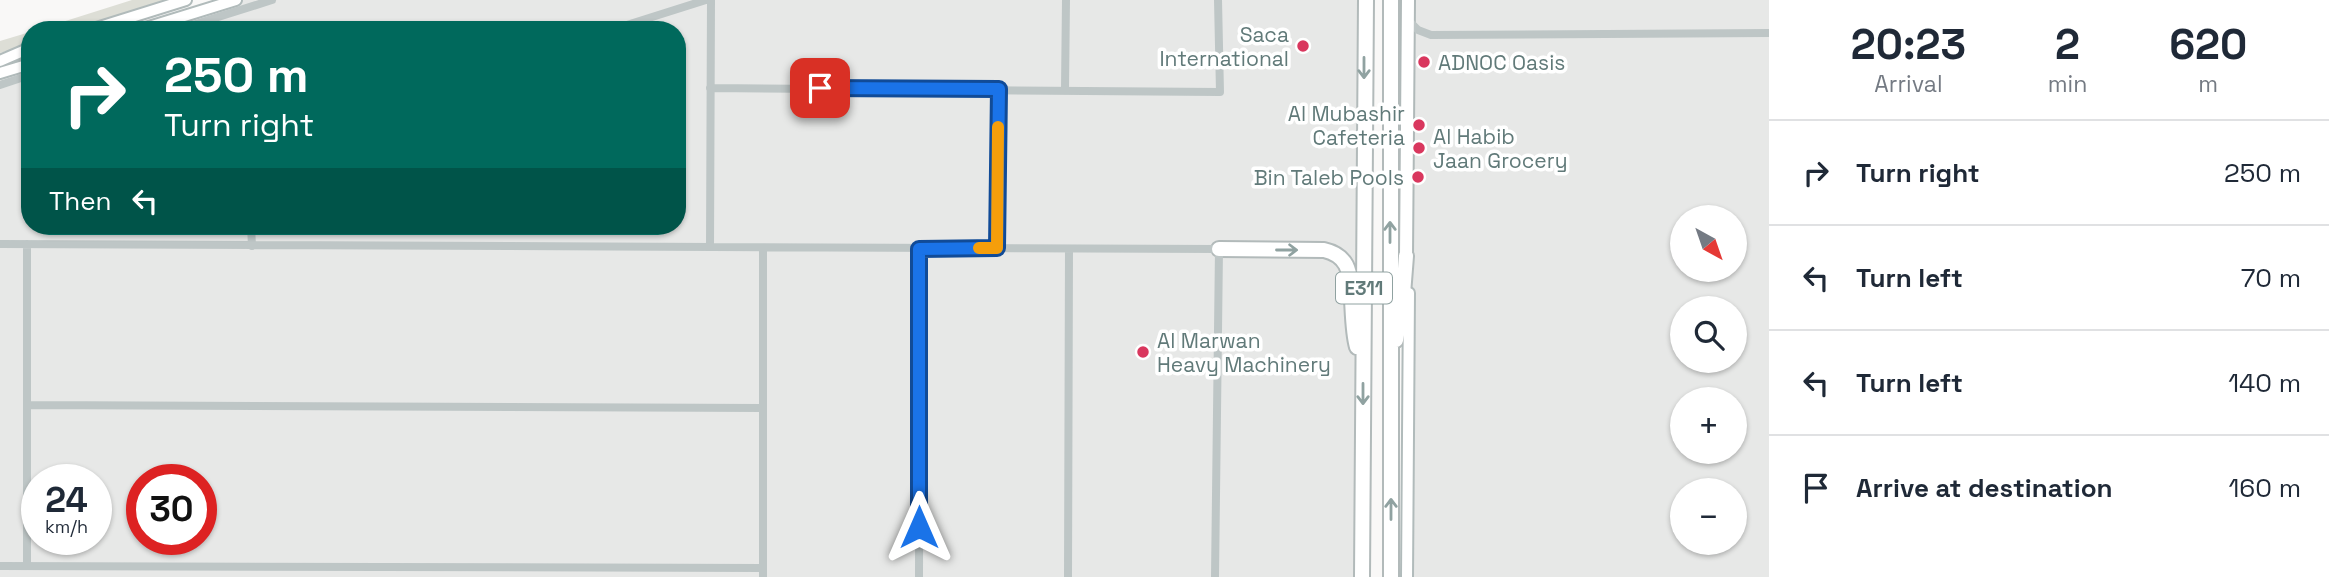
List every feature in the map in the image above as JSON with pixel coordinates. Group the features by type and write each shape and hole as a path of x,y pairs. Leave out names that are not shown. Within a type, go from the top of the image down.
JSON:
{"highway":[{"name":"E311","path":"1362,577 1366,0"},
{"name":"E311","path":"1391,0 1391,577"},
{"path":"1219,249 1324,250 1341,257 1349,274 1355,339 1363,360"},
{"path":"1391,358 1401,320 1406,256"}],"main road":[{"path":"1406,256 1408,0"}],"street":[{"path":"119,21 186,0"},
{"path":"168,21 236,0"},
{"path":"206,21 272,0"},
{"path":"640,21 708,0 710,247"},
{"path":"1065,89 1066,0"},
{"path":"710,88 1220,92 1219,0"},
{"path":"1407,19 1418,30 1431,35 1769,33"},
{"path":"0,55 21,50"},
{"path":"0,61 21,51"},
{"path":"0,75 21,69"},
{"path":"0,85 21,72"},
{"path":"997,248 999,89"},
{"path":"251,235 252,246"},
{"path":"0,244 1219,249 1215,577"},
{"path":"27,244 27,566"},
{"path":"0,566 762,573 763,249"},
{"path":"919,249 919,577"},
{"path":"1068,577 1069,250"},
{"path":"1406,256 1409,282 1406,577"},
{"path":"27,405 763,408"}],"shaded area":[{"path":"132,0 169,0 102,21 66,21"},
{"path":"214,0 1361,0 1359,577 0,577 0,69 21,62 21,235 686,235 686,21 149,21"},
{"path":"1411,0 1769,0 1769,577 1403,577"},
{"path":"21,35 21,47 0,53 0,41"}],"slow traffic":[{"path":"979,248 997,248 998,127"}],"place":[{"name":"Saca International","path":"1303,46"},
{"name":"ADNOC Oasis","path":"1424,62"},
{"name":"Al Mubashir Cafeteria","path":"1419,125"},
{"name":"Al Habib Jaan Grocery","path":"1419,148"},
{"name":"Bin Taleb Pools","path":"1418,177"},
{"name":"Al Marwan Heavy Machinery","path":"1143,352"}],"route":[{"path":"820,88 999,89 997,248 919,249 919,527"}]}
